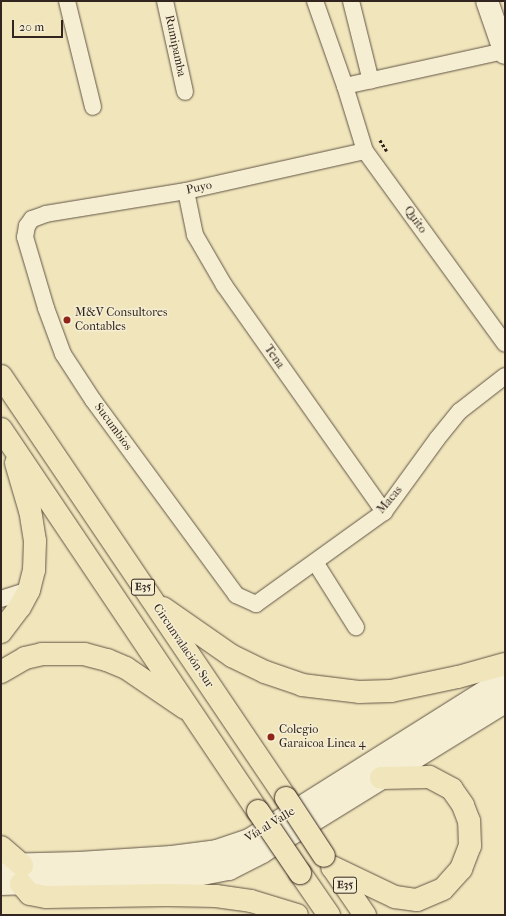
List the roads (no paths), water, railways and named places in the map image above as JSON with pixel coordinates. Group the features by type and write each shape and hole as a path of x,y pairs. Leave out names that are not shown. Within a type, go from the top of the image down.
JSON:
{"highway":[{"name":"Circunvalación Sur","path":"1,376 365,915"},
{"path":"1,632 20,607 29,590 34,570 34,542 30,511 5,436"},
{"name":"E35","path":"5,436 329,915"},
{"path":"153,601 232,656 265,672 302,685 359,692 391,691 458,677 505,664"},
{"path":"1,672 25,658 42,654 84,654 107,660 126,668 194,714"},
{"path":"328,862 395,897 417,900 443,889 461,869 470,846 469,821 463,805 452,789 429,777 381,778"},
{"path":"1,847 11,875 30,894 46,897 167,895 216,896 251,901 297,915"}],"main road":[{"path":"487,1 505,52"},
{"name":"Vía al Valle","path":"11,875 217,851 251,839 505,679"},
{"name":"Vía al Valle","path":"11,875 152,879 192,876 230,869 262,852 381,778 482,718 505,702"}],"street":[{"path":"67,1 93,107"},
{"name":"Rumipamba","path":"165,1 185,92"},
{"name":"Quito","path":"315,1 345,86 365,151 505,344"},
{"path":"352,1 371,81"},
{"path":"345,86 505,52"},
{"name":"Puyo","path":"32,219 46,214 186,191 365,151"},
{"name":"Tena","path":"186,191 195,235 224,285 384,512"},
{"name":"Sucumbios","path":"32,219 27,226 25,237 46,308 62,354 93,400 236,595 256,604"},
{"name":"Macas","path":"256,604 384,512 437,439 460,411 505,376"},
{"path":"315,562 356,627"},
{"path":"1,599 29,590"}],"place":[{"name":"M&V Consultores Contables","path":"67,320"},
{"name":"Colegio Garaicoa Linea 4","path":"271,737"}]}
